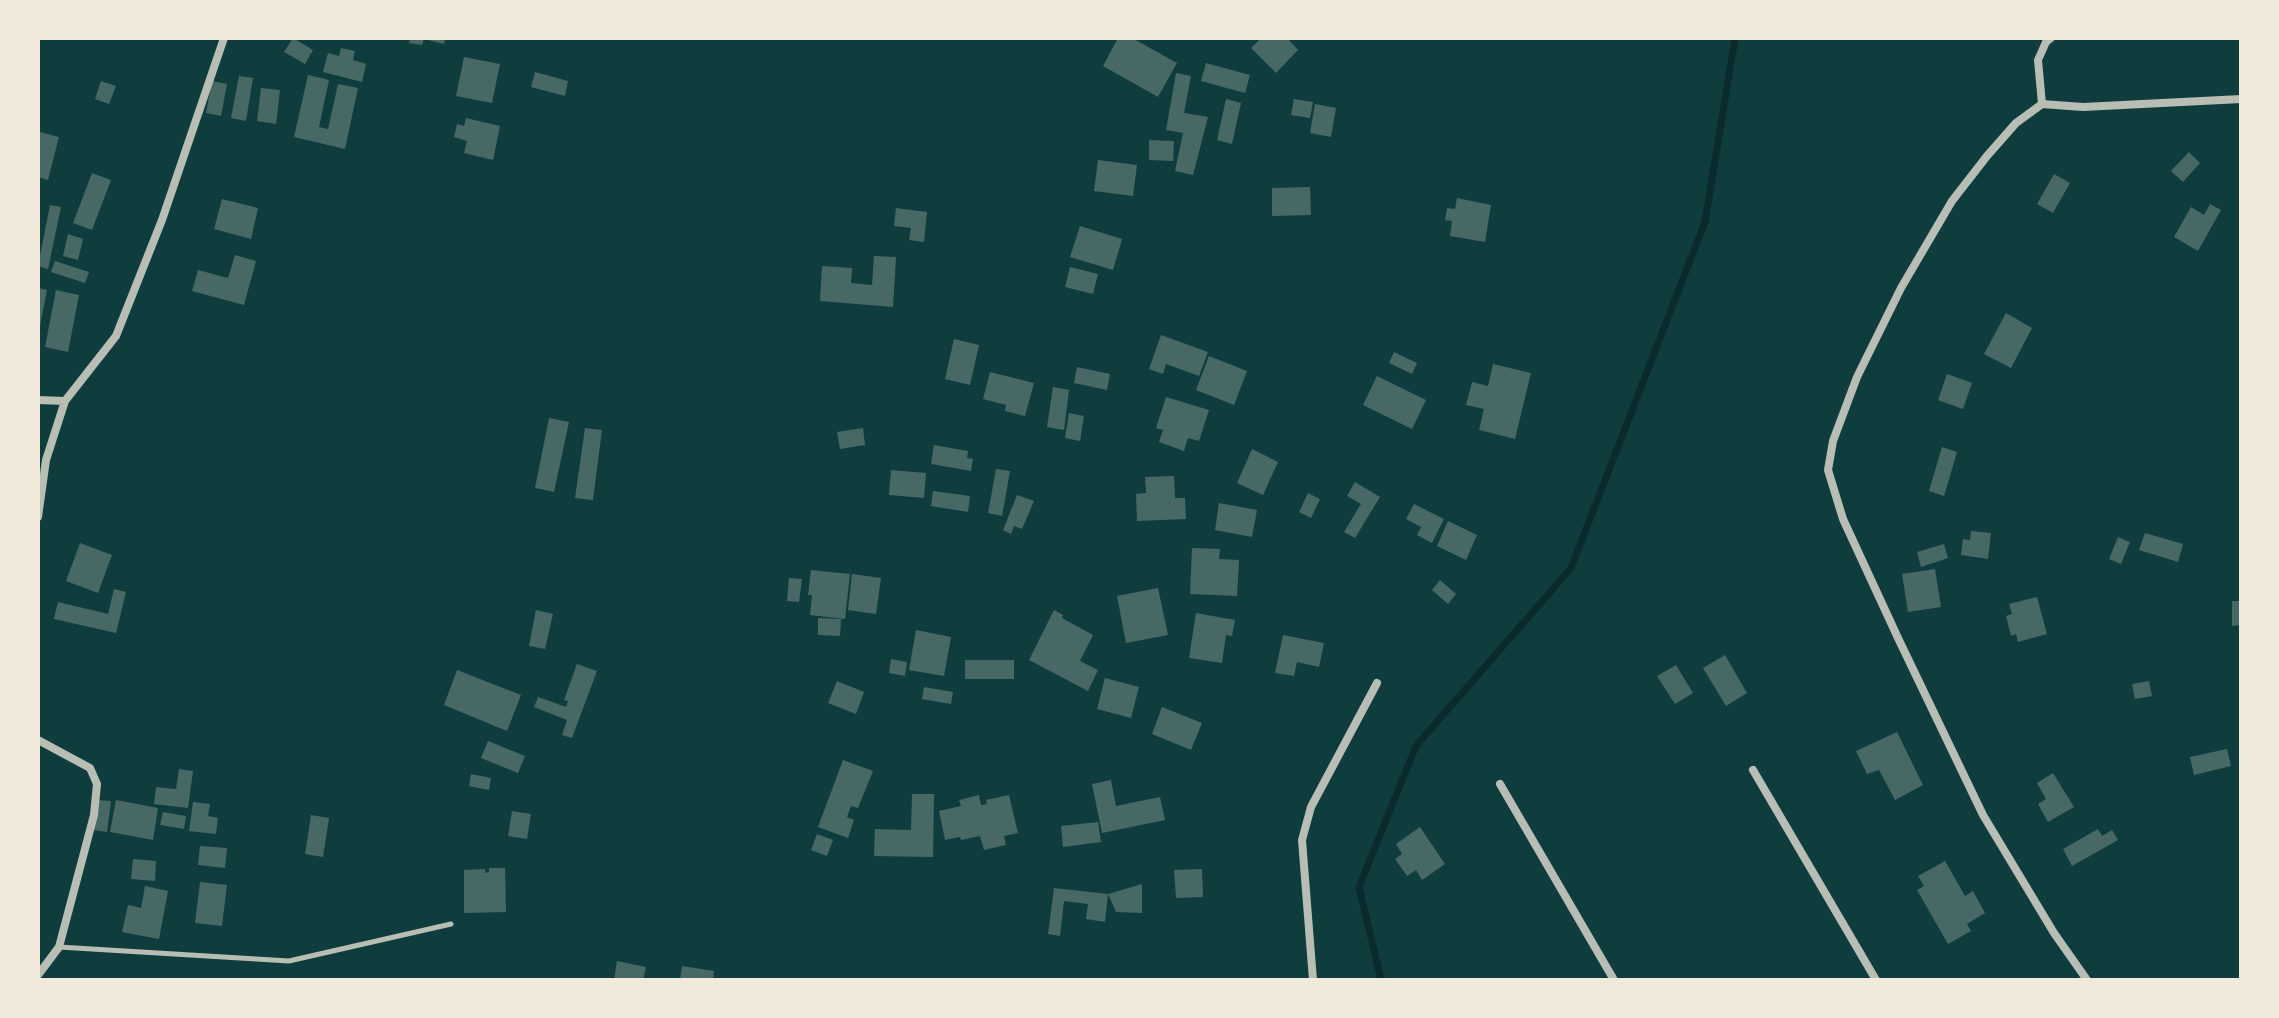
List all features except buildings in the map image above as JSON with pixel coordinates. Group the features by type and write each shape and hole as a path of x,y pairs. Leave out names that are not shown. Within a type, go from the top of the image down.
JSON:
{"street":[{"path":"38,517 46,460 65,401 116,336 162,220 224,38"},
{"path":"2042,104 2038,60 2051,38"},
{"path":"2087,980 2054,933 1983,815 1843,519 1828,470 1833,441 1857,377 1901,288 1952,201 2016,123 2042,104 2083,107 2241,99"},
{"path":"38,400 65,401"},
{"path":"1313,980 1302,840 1311,807 1377,683"},
{"path":"38,740 90,768 97,784 94,815 59,947 38,975"},
{"path":"1753,770 1876,980"},
{"path":"1500,784 1614,980"}],"lane":[{"path":"59,947 289,961 451,924"}],"waterway":[{"path":"1381,980 1359,887 1416,746 1571,568 1705,222 1735,38"}]}
